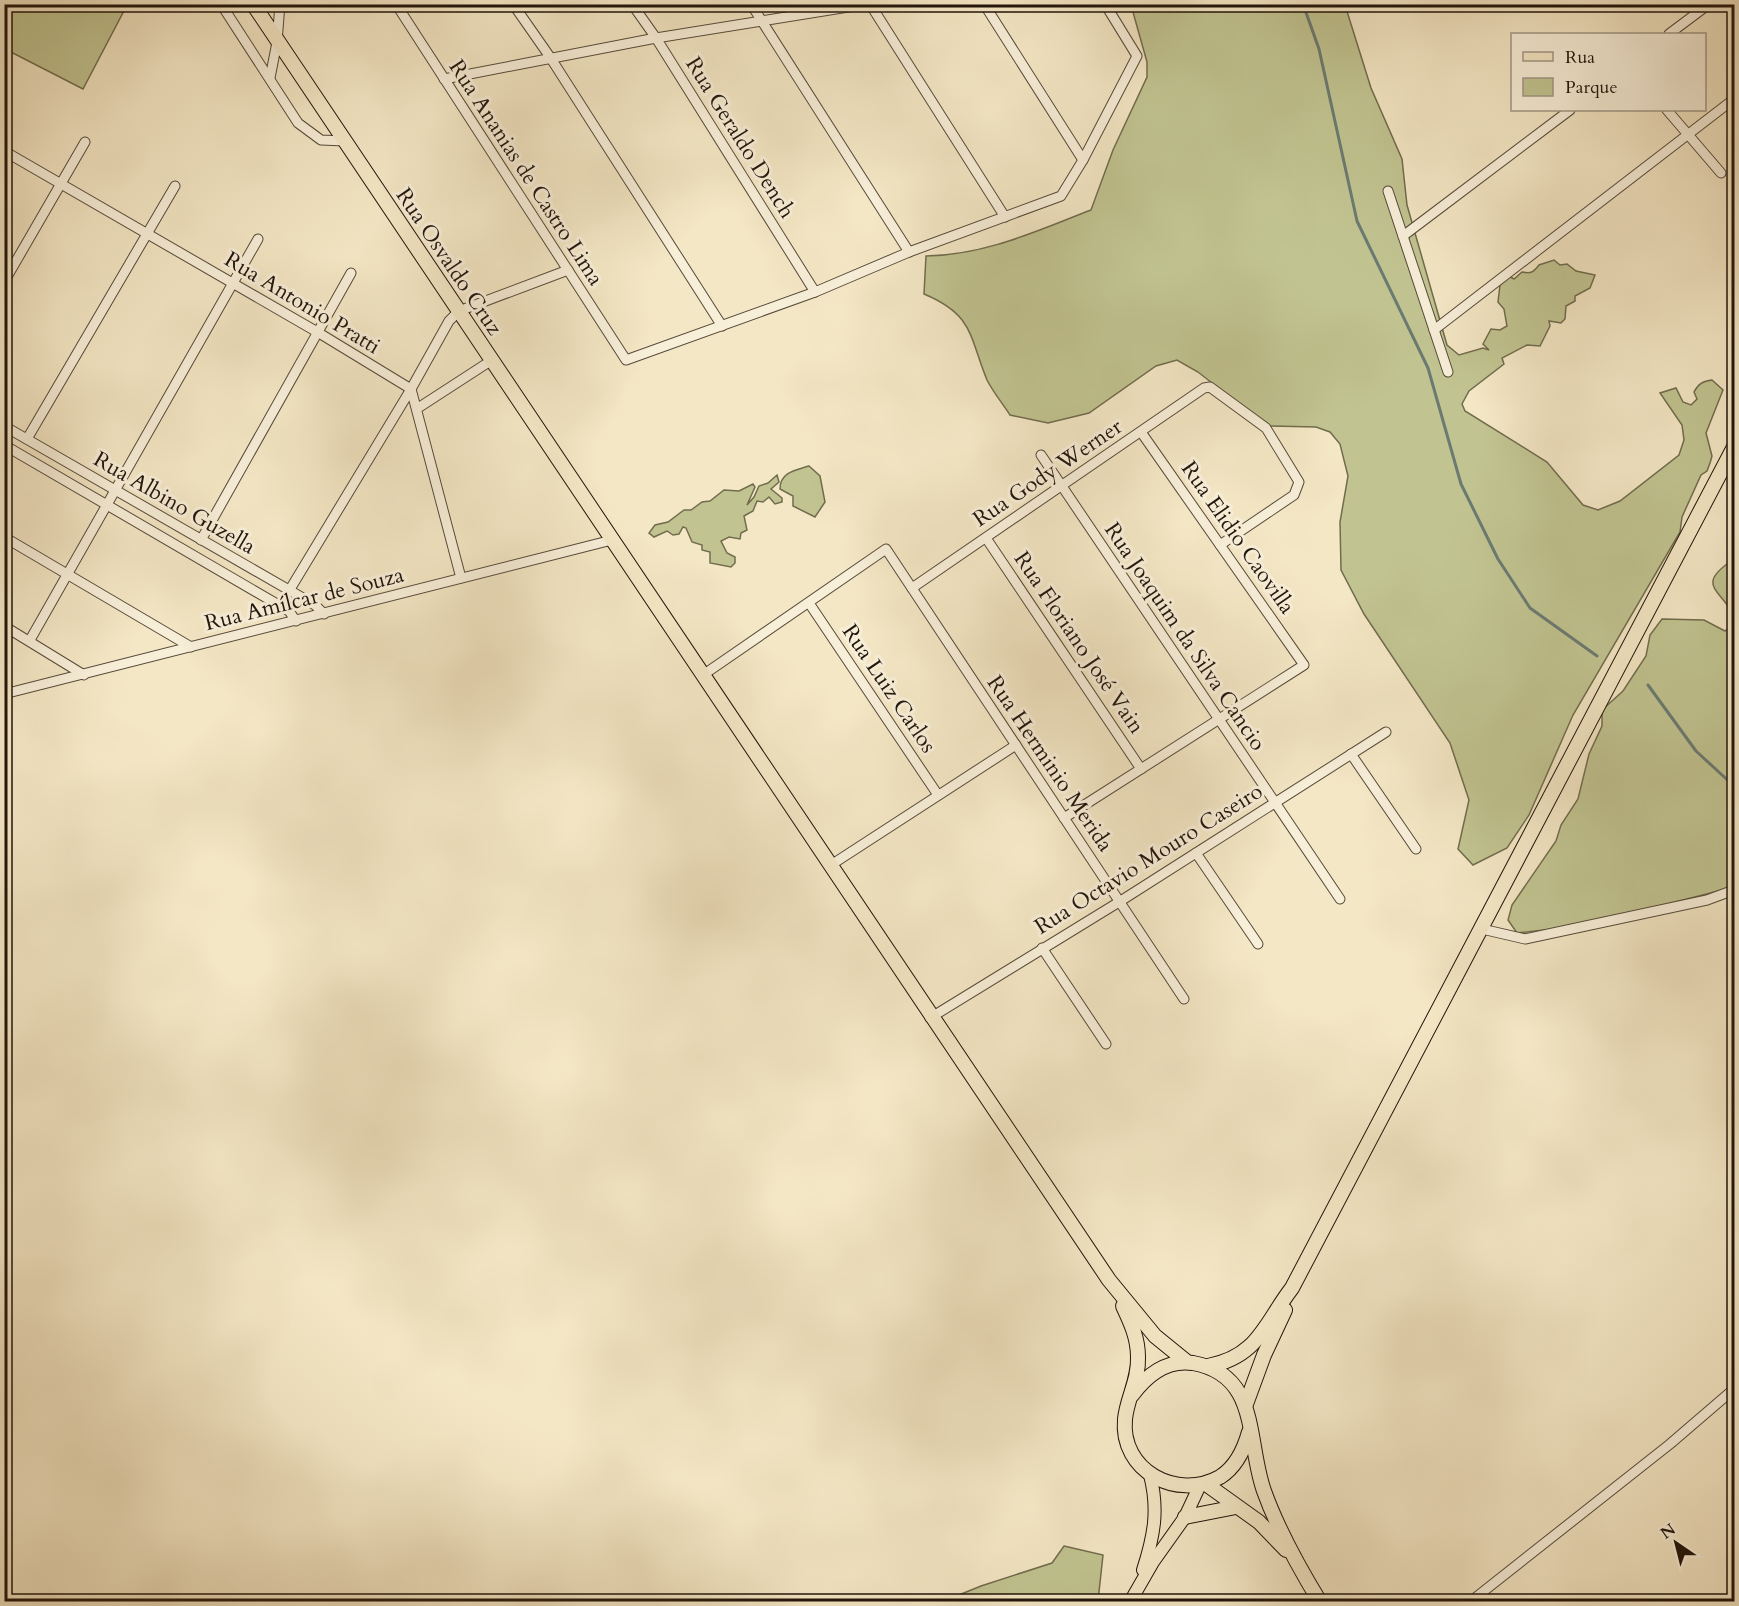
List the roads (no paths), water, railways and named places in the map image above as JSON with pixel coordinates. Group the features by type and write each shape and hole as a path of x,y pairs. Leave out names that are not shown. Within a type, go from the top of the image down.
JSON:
{"highway":[{"name":"Rua Osvaldo Cruz","path":"253,4 831,865 930,1018 1109,1280"},
{"path":"1132,1395 1155,1371 1170,1364 1187,1362 1208,1366 1227,1362 1248,1350 1259,1338 1292,1288 1734,447"},
{"path":"1109,1280 1155,1336 1187,1362"},
{"path":"1109,1280 1130,1320 1137,1341 1138,1370 1125,1420 1126,1438 1133,1456 1150,1475 1177,1486 1203,1484 1222,1476 1245,1448 1249,1430"},
{"path":"1246,1404 1264,1355 1287,1307 1292,1288"},
{"path":"1208,1366 1235,1385 1246,1404 1249,1430 1263,1488 1293,1559 1320,1602"},
{"path":"1203,1484 1259,1522 1293,1559"},
{"path":"1185,1517 1236,1507"}],"main road":[{"path":"1137,1588 1156,1526 1157,1511 1150,1475"},
{"path":"1130,1602 1185,1517 1203,1484"}],"street":[{"path":"221,4 298,123 321,140 345,141"},
{"path":"270,78 277,42 280,4"},
{"name":"Rua Ananias de Castro Lima","path":"396,4 626,360 722,326"},
{"path":"513,4 550,57 722,326 815,292 909,252 1061,196 1083,160 1137,56 1105,4"},
{"name":"Rua Geraldo Dench","path":"632,4 656,38 815,292"},
{"path":"752,4 909,252"},
{"path":"444,79 656,38 763,23 868,4 1005,217"},
{"path":"984,4 1083,160"},
{"path":"1670,33 1709,4"},
{"path":"1434,330 1734,99"},
{"path":"1403,236 1569,111"},
{"path":"1668,111 1721,173"},
{"path":"4,282 85,142"},
{"name":"Rua Antonio Pratti","path":"4,151 320,333 411,389"},
{"path":"27,439 175,186"},
{"path":"1388,191 1448,372"},
{"path":"30,640 258,239"},
{"path":"289,591 411,389 448,321 459,311 568,270"},
{"path":"201,540 320,333 351,273"},
{"path":"418,408 492,360"},
{"name":"Rua Gody Werner","path":"912,588 1204,388 1214,389 1266,429 1299,482 1294,495 1220,545"},
{"path":"411,389 418,408 461,578"},
{"name":"Rua Albino Guzella","path":"4,426 289,591 324,614"},
{"name":"Rua Elidio Caovilla","path":"1141,432 1304,665 1219,720"},
{"name":"Rua Albino Guzella","path":"4,445 289,611 296,621"},
{"name":"Rua Joaquim da Silva Cancio","path":"1041,455 1340,899"},
{"path":"4,537 191,647"},
{"name":"Rua Floriano José Vain","path":"986,538 1142,769"},
{"name":"Rua Amílcar de Souza","path":"4,694 612,540"},
{"name":"Rua Herminio Merida","path":"809,603 886,549 1184,999"},
{"path":"703,675 809,603"},
{"name":"Rua Luiz Carlos","path":"809,603 938,795"},
{"path":"4,626 84,675"},
{"path":"1064,818 1219,720"},
{"name":"Rua Octavio Mouro Caseiro","path":"930,1018 1119,902 1386,732"},
{"path":"831,865 1016,745"},
{"path":"1351,754 1416,849"},
{"path":"1196,853 1258,944"},
{"path":"1482,929 1525,939 1707,900 1734,890"},
{"path":"1042,948 1106,1044"},
{"path":"1470,1602 1670,1444 1734,1389"}],"waterway":[{"path":"1303,4 1319,49 1357,221 1428,368 1461,484 1498,559 1530,608 1597,656"},
{"path":"1648,685 1696,751 1734,786"}]}
